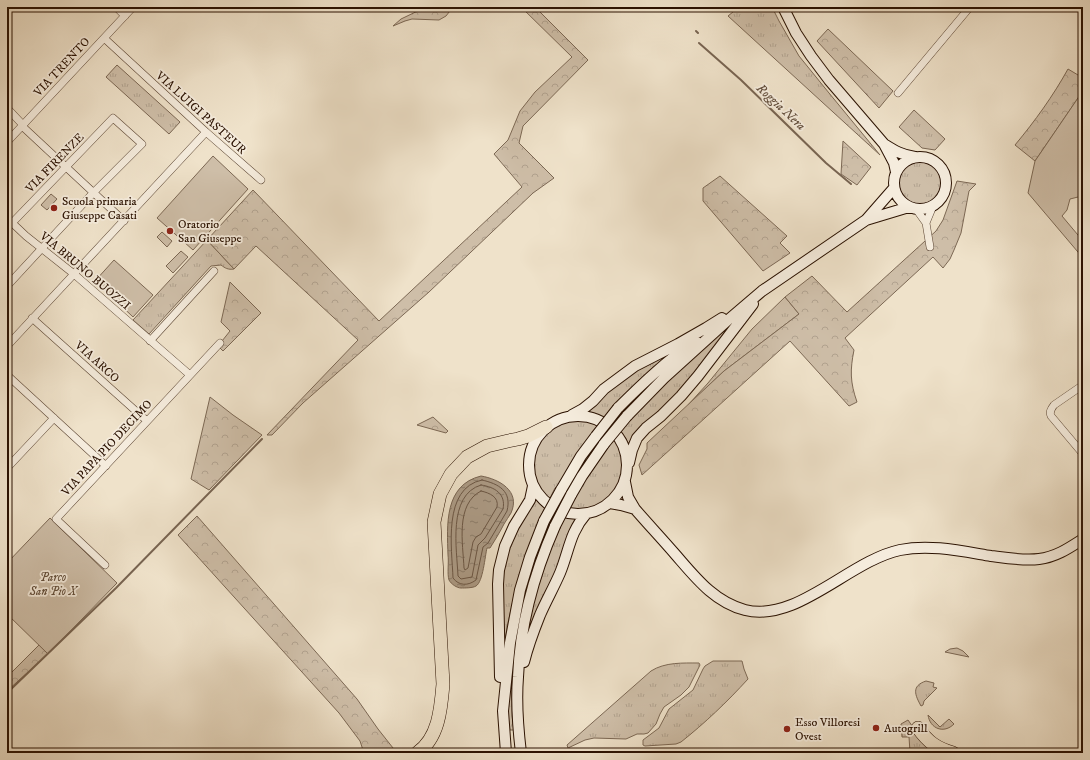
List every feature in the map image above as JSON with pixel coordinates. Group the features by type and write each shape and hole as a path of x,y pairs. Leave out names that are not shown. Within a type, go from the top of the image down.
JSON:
{"highway":[{"path":"417,753 429,741 435,729 440,712 443,684 434,522 440,494 451,474 467,457 487,446 518,440 546,427"},
{"path":"918,728 928,741 945,751 953,753"}],"main road":[{"path":"783,7 796,33 811,56 829,80 884,144 894,163 896,172"},
{"path":"866,220 912,208 925,209 933,206 944,194 946,186 946,178 943,170 931,159 906,156 884,144"},
{"path":"912,208 902,202 897,196 894,188 894,179 896,172 901,165 915,157"},
{"path":"625,482 618,494 610,503 599,510 586,514 561,512 549,506 540,497 533,486 529,474 528,461 531,448 537,436 546,427 557,420 583,409 604,390 635,366 706,328 866,220 894,188"},
{"path":"521,753 518,728 518,677 521,646 528,609 540,561 571,494 604,444 627,416 664,378 762,291"},
{"path":"762,291 698,376 681,396 637,438 632,450 625,482 628,497 635,509 701,584 718,598 745,610 760,612 780,610 802,601 857,568 875,559 900,550 938,548 1006,558 1039,559 1050,557 1062,552 1083,539"},
{"path":"503,711 510,643 520,590 530,557 544,521 561,490 581,456 618,408 680,351 728,320"},
{"path":"569,416 595,418 606,424 616,433 623,444 627,456 627,469"},
{"path":"506,753 500,692 499,570 505,546 514,526 530,500 533,486"},
{"path":"610,503 635,509"},
{"path":"518,710 522,668 528,648 540,615 567,555 574,532 579,522 586,514"}],"street":[{"path":"116,7 125,16"},
{"name":"VIA TRENTO","path":"7,142 134,7"},
{"path":"898,93 970,7"},
{"name":"VIA LUIGI PASTEUR","path":"104,38 206,132 261,180"},
{"path":"7,108 23,126 124,221"},
{"name":"VIA FIRENZE","path":"10,220 66,167 113,118 142,144 93,193"},
{"path":"7,346 206,132"},
{"path":"7,286 43,249 93,193"},
{"path":"930,247 926,223 933,206"},
{"path":"912,208 926,223"},
{"name":"VIA BRUNO BUOZZI","path":"10,220 190,375"},
{"path":"150,341 214,271"},
{"name":"VIA ARCO","path":"32,318 147,421"},
{"name":"VIA PAPA PIO DECIMO","path":"105,565 56,519 220,343"},
{"path":"7,375 106,466"},
{"path":"1083,385 1054,405 1050,411 1051,416 1083,454"},
{"path":"7,468 54,418"}],"green space":[{"path":"426,7 453,7 446,16 439,20 412,19 393,26 401,19"},
{"path":"521,7 535,7 588,60 523,126 519,143 554,178 533,193 429,292 303,403 272,435 267,435 358,340 256,246 234,269 207,240 253,190 379,321 522,187 494,154 508,140 520,111 535,92 572,57"},
{"path":"739,7 772,7 799,56 880,155 728,16"},
{"path":"828,29 893,91 879,108 817,41"},
{"path":"117,65 180,122 169,134 106,77"},
{"path":"1068,69 1083,78 1081,82 1083,88 1078,98 1035,161 1015,145 1030,127"},
{"path":"1078,98 1083,104 1083,200 1082,201 1078,197 1070,199 1067,210 1062,216 1083,241 1083,258 1028,193 1035,161"},
{"path":"914,110 945,139 935,150 922,148 899,127"},
{"path":"843,141 871,167 857,185 841,174"},
{"path":"213,156 248,189 193,250 157,218"},
{"path":"916,162 924,162 932,165 938,171 941,183 938,195 932,201 924,204 916,204 908,201 902,195 899,187 899,179 902,171 908,165"},
{"path":"720,176 787,236 780,243 790,253 763,271 703,201 703,188"},
{"path":"957,181 976,184 969,191 961,233 950,259 943,268 933,257 845,338 854,350 851,376 857,402 849,406 790,341 642,475 639,465 647,449 647,443 724,371 799,314 785,297 812,276 847,312 936,231 943,220"},
{"path":"51,194 57,199 47,210 41,205"},
{"path":"162,232 172,241 167,247 157,237"},
{"path":"207,240 234,269 221,265 211,266 149,334 133,320"},
{"path":"181,251 188,257 173,273 166,266"},
{"path":"114,260 153,295 133,317 95,281"},
{"path":"230,282 261,313 223,351 218,346 230,331 221,322"},
{"path":"785,297 799,314 724,371 688,405 752,329"},
{"path":"735,321 697,372 630,447 625,437 619,431 643,401 720,332"},
{"path":"676,351 605,418 586,412 628,374"},
{"path":"210,397 262,435 209,490 191,479"},
{"path":"433,417 448,431 446,433 417,425"},
{"path":"581,419 600,425 557,488 555,488 549,500 538,485 535,476 533,467 536,450 540,442 552,429 570,420"},
{"path":"615,437 622,450 624,464 622,477 617,489 608,499 597,506 583,510 568,510 573,496"},
{"path":"535,496 545,507 514,596 504,649 502,586 504,567 510,545"},
{"path":"197,516 357,699 397,753 364,753 360,741 339,713 178,535"},
{"path":"565,516 577,518 567,546 525,644 525,633 549,547"},
{"name":"Parco San Pio X","path":"50,518 117,583 48,654 7,614 7,563"},
{"path":"547,523 551,526 516,645 512,693 512,716 514,730 510,730 508,717 509,673 525,584"},
{"path":"39,645 48,654 7,691 7,677"},
{"path":"957,648 969,657 945,652 950,649"},
{"path":"713,661 742,661 748,679 716,712 681,742 676,744 643,745 643,740 659,728 669,709 693,690 705,666"},
{"path":"680,663 699,663 700,665 689,687 681,695 664,707 656,724 648,733 637,734 626,739 594,738 585,740 568,748 567,745 651,671 662,666"},
{"path":"926,681 934,683 933,687 937,688 921,706 916,695 916,688 918,685"},
{"path":"928,715 940,727 949,719 954,724 946,729 934,727 929,720"},
{"path":"908,720 919,736 936,753 900,753 910,752 909,737 902,737 901,724"}],"water":[{"path":"481,476 495,480 506,487 511,492 513,505 511,513 494,542 490,548 487,548 482,574 478,584 473,587 459,588 451,583 448,577 448,519 450,508 454,497 460,488 469,481"}],"waterway":[{"name":"Roggia Nera","path":"699,43 741,80 826,163 851,184"},
{"path":"7,693 116,588 262,439"},
{"path":"7,747 13,753"}],"place":[{"name":"Scuola primaria Giuseppe Casati","path":"54,208"},
{"name":"Oratorio San Giuseppe","path":"170,231"},
{"name":"Autogrill","path":"876,728"},
{"name":"Esso Villoresi Ovest","path":"787,729"}]}
